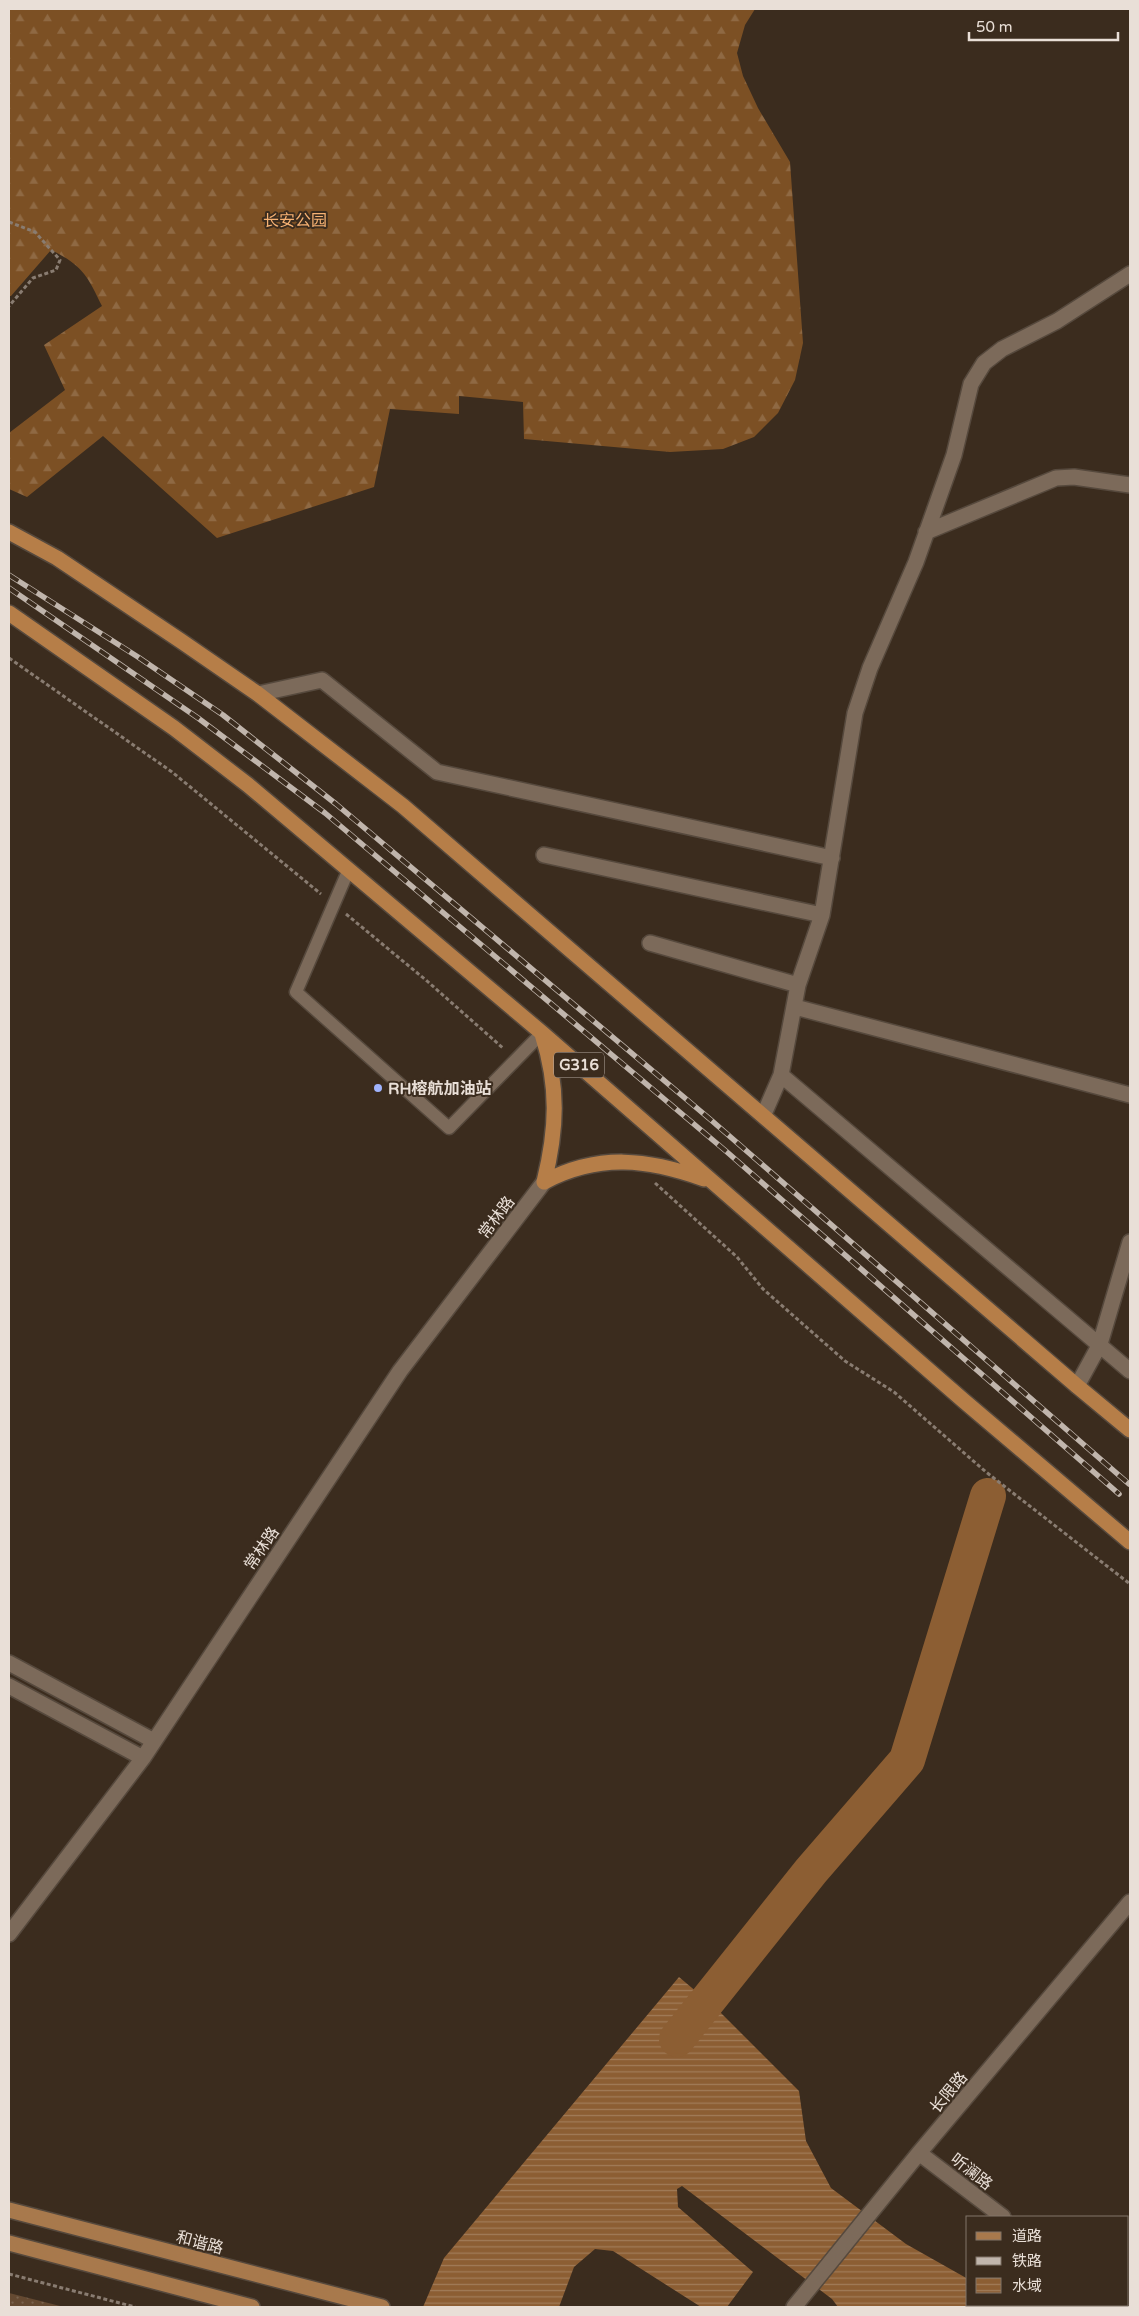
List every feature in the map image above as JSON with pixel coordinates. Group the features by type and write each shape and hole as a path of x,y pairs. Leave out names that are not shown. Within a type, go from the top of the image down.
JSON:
{"highway":[{"path":"9,532 57,558 258,694 403,806 764,1114 1076,1386 1130,1430"},
{"name":"G316","path":"9,612 174,728 349,869 542,1033 1130,1542"},
{"path":"542,1033 551,1062 556,1115 553,1144 544,1182"},
{"path":"544,1182 562,1172 622,1161 648,1163 712,1181"}],"main road":[{"name":"和谐路","path":"9,2210 382,2307"},
{"path":"9,2242 252,2307"}],"street":[{"path":"764,1114 781,1074 798,985 822,916 856,712 870,668 916,562 954,455 971,384 984,363 1002,349 1057,321 1130,274"},
{"path":"926,532 1056,478 1074,477 1130,485"},
{"path":"258,694 322,680 437,772 832,858"},
{"path":"544,855 822,916"},
{"path":"650,943 798,985"},
{"path":"795,1007 1130,1095"},
{"path":"781,1074 1130,1371"},
{"name":"常林路","path":"9,1934 143,1758 400,1371 544,1182"},
{"path":"1076,1386 1100,1344 1130,1242"},
{"path":"9,1663 154,1741"},
{"path":"9,1686 143,1758"},
{"name":"长限路","path":"794,2307 919,2153 1130,1902"},
{"name":"听澜路","path":"919,2153 1002,2216"}],"lane":[{"path":"349,869 296,992 449,1128 542,1033"}],"path":[{"path":"9,222 35,232 60,260 56,270 33,278 9,306"},
{"path":"9,658 172,772 427,981 515,1059"},
{"path":"651,1180 737,1257 763,1289 845,1361 894,1392 986,1472 1130,1584"},
{"path":"9,2274 135,2307"}],"green space":[{"name":"长安公园","path":"9,9 755,9 745,25 737,53 743,76 758,108 790,162 803,343 795,380 778,413 754,437 723,449 670,452 524,439 523,402 459,396 459,414 390,409 374,487 217,538 103,436 27,497 9,489 9,433 65,390 44,345 102,306 92,286 77,266 51,250 9,296"}],"shaded area":[{"path":"9,2293 64,2307 9,2307"}],"water":[{"path":"679,1977 717,2009 799,2091 806,2141 831,2188 906,2244 966,2278 966,2306 1017,2307 838,2307 832,2299 682,2186 677,2189 678,2207 753,2272 727,2307 701,2307 613,2251 595,2249 574,2267 559,2307 423,2307 444,2258"}],"waterway":[{"path":"677,2039 811,1871 907,1760 988,1496"}],"railway":[{"path":"9,575 138,657 223,715 336,804 711,1120 1129,1484"},
{"path":"9,588 198,718 325,813 727,1152 1119,1494"}],"place":[{"name":"RH榕航加油站","path":"378,1088"}]}
